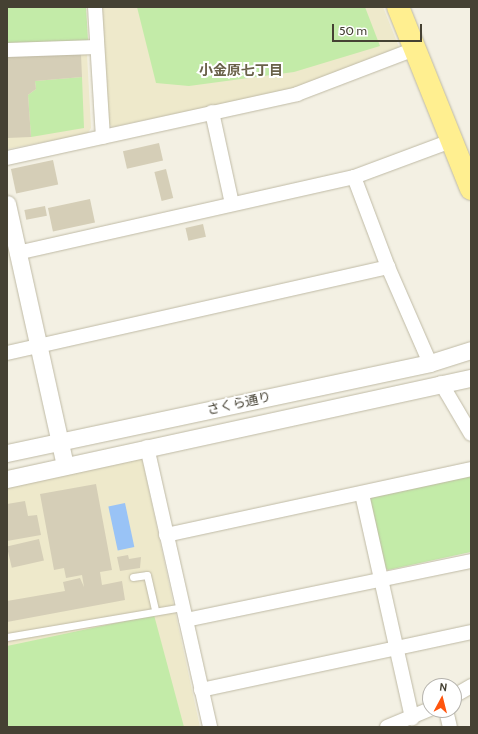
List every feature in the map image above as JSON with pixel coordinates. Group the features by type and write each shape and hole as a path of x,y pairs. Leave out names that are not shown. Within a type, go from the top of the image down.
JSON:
{"main road":[{"path":"398,7 471,189"}],"street":[{"path":"95,7 103,137"},
{"path":"7,50 97,47"},
{"path":"7,158 297,94 415,49"},
{"path":"212,112 232,204"},
{"path":"12,254 354,177 451,141"},
{"path":"354,177 388,267 430,363 471,434"},
{"path":"7,204 12,254 38,346 65,466"},
{"path":"7,353 388,267"},
{"name":"さくら通り","path":"7,453 430,363 471,350"},
{"name":"さくら通り","path":"7,478 441,383 471,378"},
{"path":"240,403 246,426"},
{"path":"147,447 210,727"},
{"path":"166,535 362,494 471,469"},
{"path":"362,494 412,718"},
{"path":"184,614 381,580 471,561"},
{"path":"201,690 471,632"},
{"path":"462,691 471,686"},
{"path":"386,727 422,713"}],"lane":[{"path":"133,577 147,575 155,610"},
{"path":"7,637 155,610 184,614"}],"shaded area":[{"path":"101,7 383,7 399,47 297,88 112,127 107,121"},
{"path":"7,54 87,54 91,128 87,134 7,149"},
{"path":"142,458 200,727 7,727 7,488"}],"green space":[{"path":"7,7 86,7 88,40 84,44 7,47"},
{"path":"137,7 365,7 380,46 294,72 189,86 156,83"},
{"path":"82,77 84,128 31,137 28,95 36,89 35,81"},
{"path":"471,473 471,552 388,570 381,566 369,496"},
{"path":"154,615 184,727 7,727 7,646"}],"water":[{"path":"125,503 134,547 118,551 108,507"}],"building":[{"path":"81,54 82,77 35,81 36,89 28,95 31,137 7,138 7,57"},
{"path":"159,143 163,161 127,169 123,151"},
{"path":"53,160 58,184 16,193 11,169"},
{"path":"166,169 173,198 162,201 154,172"},
{"path":"90,199 95,222 53,231 48,208"},
{"path":"45,206 47,216 26,220 24,210"},
{"path":"203,224 206,237 188,241 185,228"},
{"path":"96,484 112,570 100,572 102,585 122,581 125,600 7,622 7,601 65,591 63,582 80,578 84,587 82,575 66,578 64,568 54,570 40,494"},
{"path":"25,501 28,516 37,515 41,535 7,541 7,504"},
{"path":"39,539 44,560 12,568 7,546"},
{"path":"128,555 129,559 141,557 140,568 120,571 117,557"}],"district":[{"name":"小金原七丁目","path":"241,70"}]}
